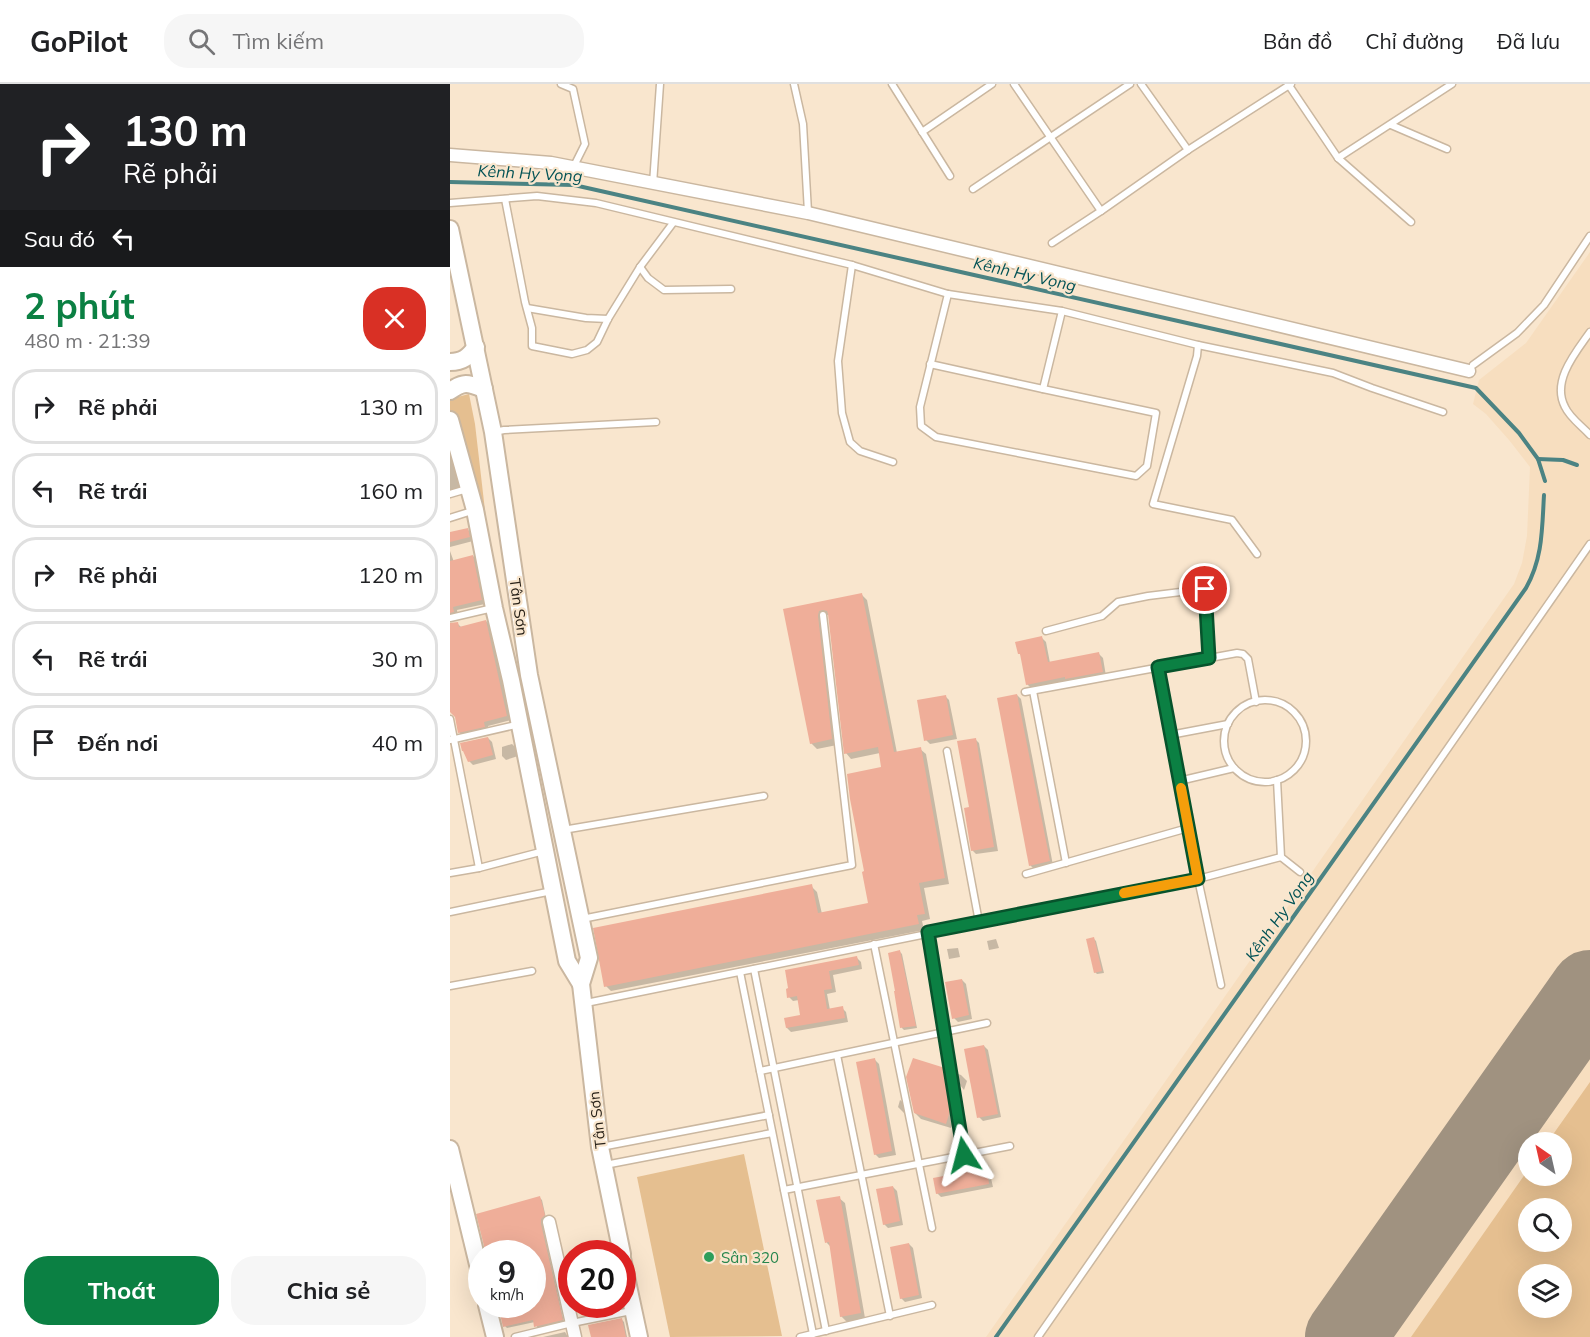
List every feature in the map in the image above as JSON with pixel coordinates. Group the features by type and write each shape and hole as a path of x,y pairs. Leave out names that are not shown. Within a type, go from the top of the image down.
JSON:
{"street":[{"path":"450,155 551,163 808,213 1471,368"},
{"name":"Tân Sơn","path":"450,229 493,432 536,709 589,958 581,984"},
{"path":"450,362 466,359 476,347"},
{"path":"450,391 461,384 470,383 484,389"},
{"name":"Tân Sơn","path":"450,420 469,488 511,680 567,961 581,984 600,1147 619,1240"},
{"path":"511,680 522,684 530,675"},
{"path":"519,719 525,707 530,706 536,709"},
{"path":"451,1158 472,1240"},
{"path":"549,1222 575,1337"},
{"path":"490,1318 495,1337"},
{"name":"Tân Sơn","path":"635,1318 639,1337"}],"lane":[{"path":"561,84 573,89 585,144 573,168"},
{"path":"653,184 660,84"},
{"path":"794,84 803,123 808,213"},
{"path":"892,84 950,176"},
{"path":"922,132 992,84"},
{"path":"1014,84 1101,212"},
{"path":"973,189 1130,84"},
{"path":"1141,84 1188,150"},
{"path":"1052,243 1289,84 1338,158 1412,222"},
{"path":"1338,158 1452,84"},
{"path":"1391,125 1448,149"},
{"path":"450,203 537,196 596,203 852,266 948,294 1062,311 1198,345 1333,373 1443,412"},
{"path":"505,199 532,328 532,346 573,354 586,350 597,342 608,319 640,267 672,223"},
{"path":"1471,368 1517,333 1544,305 1590,236"},
{"path":"852,266 838,361 842,413 850,442 861,451 893,462"},
{"path":"640,267 648,278 664,290 731,289"},
{"path":"930,364 1156,412 1147,466 1136,476 936,437 921,426 920,407 930,364 948,294"},
{"path":"527,308 586,318 608,319"},
{"path":"1043,389 1062,311"},
{"path":"1590,332 1566,369 1561,383 1564,406 1590,435"},
{"path":"1198,345 1197,356 1153,504 1232,520 1257,554"},
{"path":"493,432 656,422"},
{"path":"450,494 469,488"},
{"path":"450,518 474,510"},
{"path":"1038,1337 1590,544"},
{"path":"1046,631 1101,616 1118,602 1205,589 1209,658"},
{"path":"450,618 495,608"},
{"path":"581,919 852,865 823,615"},
{"path":"1025,692 1237,653 1243,654 1248,659 1256,702"},
{"path":"1158,667 1198,879 1221,985"},
{"path":"1033,691 1066,863"},
{"path":"1273,701 1286,706 1296,714 1303,726 1306,739 1299,765 1289,774 1277,780 1263,782 1238,773 1225,750 1224,736 1228,724 1236,712 1256,702 1273,701"},
{"path":"450,719 452,740 479,868"},
{"path":"452,740 519,719"},
{"path":"1170,735 1228,724"},
{"path":"947,751 979,922"},
{"path":"1179,781 1234,768"},
{"path":"1277,780 1281,857 1300,872"},
{"path":"562,830 765,796"},
{"path":"1026,874 1188,828"},
{"path":"450,873 544,851"},
{"path":"584,1003 1198,879 1281,857"},
{"path":"450,912 552,891"},
{"path":"928,932 964,1155"},
{"path":"874,944 932,1228"},
{"path":"754,969 826,1331"},
{"path":"450,986 532,971"},
{"path":"740,972 813,1334"},
{"path":"760,1071 987,1023"},
{"path":"837,1055 890,1316"},
{"path":"600,1147 769,1115"},
{"path":"603,1165 772,1133"},
{"path":"784,1190 1010,1146"},
{"path":"800,1337 932,1305"},
{"path":"515,1337 597,1318"}],"shaded area":[{"path":"1590,252 1590,1337 986,1337 1514,584 1522,563 1527,536 1530,467 1486,414 1473,404 1479,380 1526,343"},
{"path":"469,394 475,424 506,672 450,411 450,399"},
{"path":"1590,1082 1590,1337 1411,1337 1518,1184 1572,1186 1572,1132 1555,1132"},
{"name":"Sân 320","path":"744,1154 782,1336 670,1337 637,1177"}],"building":[{"path":"468,528 470,537 450,542 450,532"},
{"path":"473,555 482,600 453,607 454,612 450,613 450,561"},
{"path":"862,593 894,752 921,747 945,878 919,883 925,914 917,915 919,924 604,987 593,928 812,884 818,913 868,903 847,774 881,767 878,747 844,754 828,614 823,610 819,611 818,616 832,739 810,744 783,609"},
{"path":"486,620 507,716 484,722 485,727 458,733 455,717 450,712 450,623 458,622 459,627"},
{"path":"1042,636 1048,662 1099,652 1103,672 1026,685 1020,654 1018,654 1015,642"},
{"path":"1017,694 1050,861 1029,866 997,698"},
{"path":"946,695 953,735 924,741 917,700"},
{"path":"488,737 493,755 468,762 460,743"},
{"path":"976,738 994,847 971,851 964,808 969,807 957,741"},
{"path":"1094,937 1102,971 1094,973 1086,939"},
{"path":"900,950 916,1026 900,1028 888,953"},
{"path":"857,956 859,965 829,971 832,989 824,990 827,1009 843,1006 845,1018 786,1028 784,1018 800,1015 797,996 787,998 785,970"},
{"path":"962,979 969,1015 952,1019 945,982"},
{"path":"984,1045 998,1114 977,1118 964,1049"},
{"path":"875,1058 892,1151 874,1155 856,1062"},
{"path":"913,1058 945,1068 951,1108 946,1124 914,1113 906,1077"},
{"path":"987,1168 989,1184 936,1194 933,1178"},
{"path":"893,1186 900,1221 883,1225 876,1189"},
{"path":"540,1196 545,1215 541,1219 545,1240 482,1240 476,1214"},
{"path":"840,1196 861,1313 840,1317 829,1242 825,1243 816,1200"},
{"path":"909,1243 919,1295 900,1299 890,1247"},
{"path":"546,1246 558,1298 558,1318 563,1320 534,1327 533,1320 503,1327 501,1318 546,1318"},
{"path":"622,1318 626,1337 591,1337 588,1325"}],"waterway":[{"name":"Kênh Hy Vọng","path":"450,182 574,185 1476,388 1519,433 1538,459 1545,481"},
{"path":"1538,459 1563,460 1577,465"},
{"name":"Kênh Hy Vọng","path":"996,1337 1526,588 1539,554 1544,495"}],"runway":[{"path":"1345,1337 1590,990"}],"slow traffic":[{"path":"1124,893 1198,879 1181,788"}],"place":[{"name":"Sân 320","path":"709,1257"}],"route":[{"path":"964,1155 928,932 1198,879 1158,667 1209,658 1205,589"}]}
